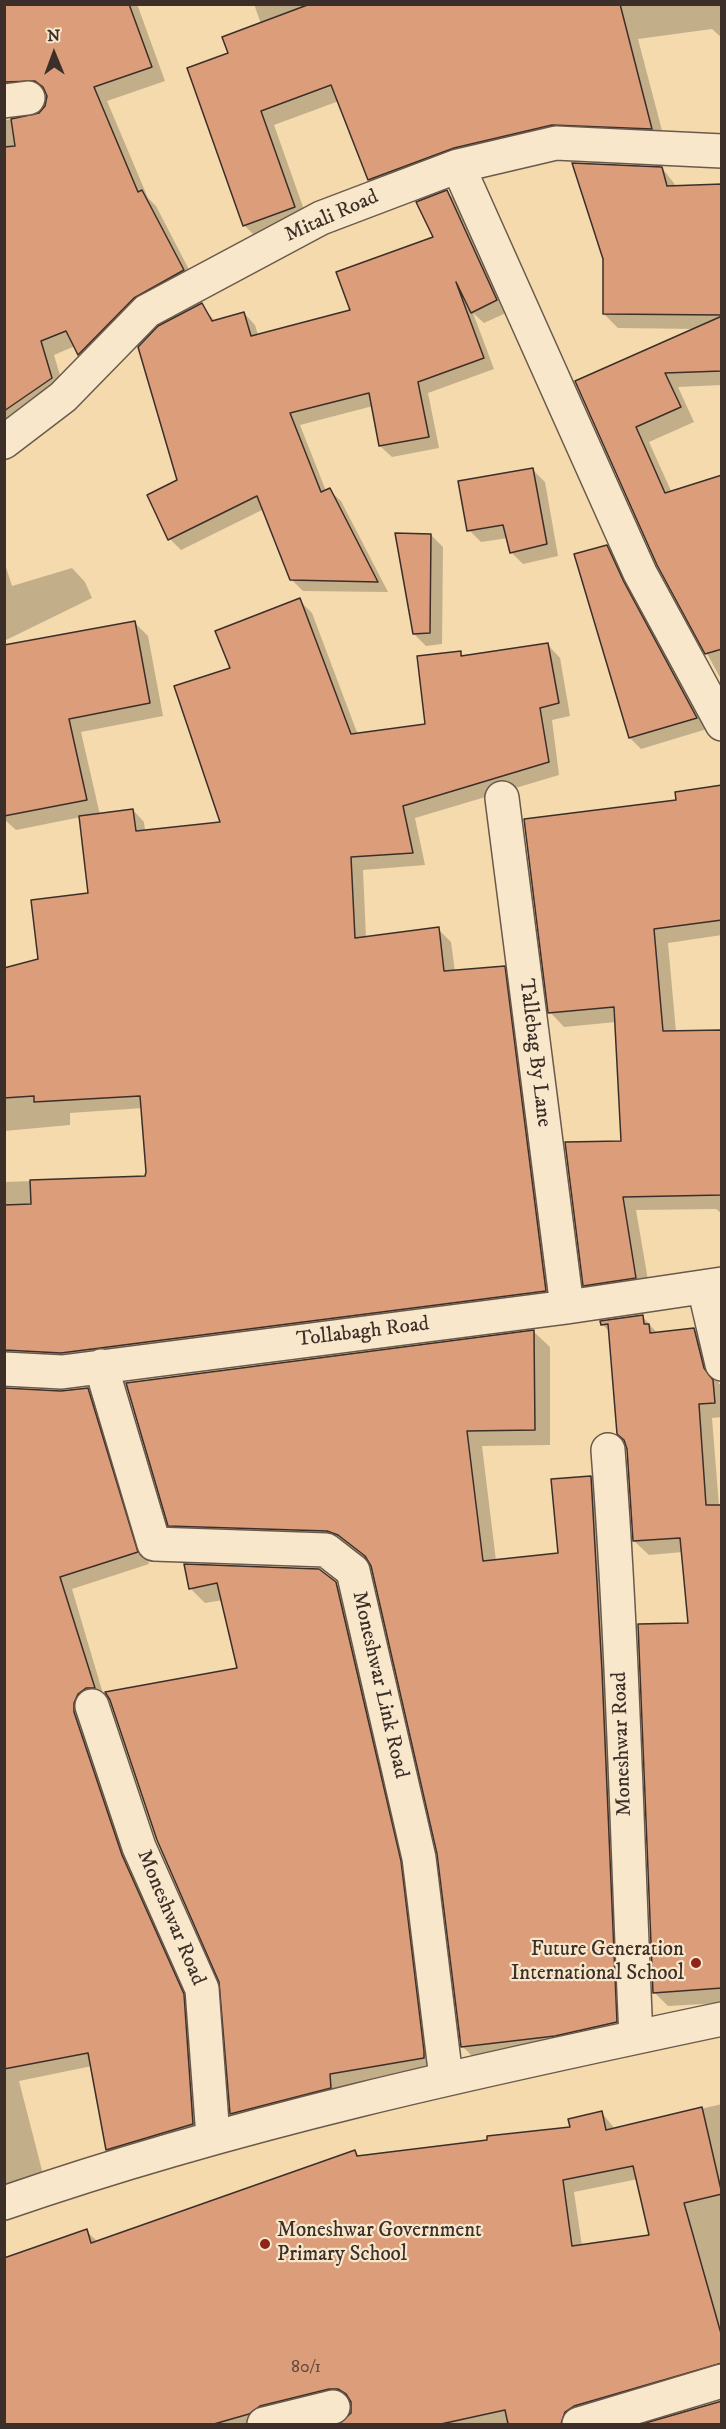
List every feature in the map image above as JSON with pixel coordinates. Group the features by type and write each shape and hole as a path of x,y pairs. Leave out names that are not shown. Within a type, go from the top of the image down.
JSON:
{"street":[{"name":"Mitali Road","path":"4,442 63,397 147,310 321,218 458,166 556,144 722,151"},
{"path":"458,166 640,573 722,724"},
{"name":"Tallebag By Lane","path":"502,798 567,1308"},
{"path":"713,1286 722,1364"},
{"name":"Tollabagh Road","path":"4,1369 51,1362 101,1366 567,1308 713,1286"},
{"name":"Moneshwar Link Road","path":"101,1366 154,1544 326,1550 353,1571 419,1858 446,2078"},
{"name":"Moneshwar Road","path":"608,1450 620,1608 623,1777 636,2037"},
{"name":"Moneshwar Road","path":"92,1706 139,1847 202,1989 213,2138"},
{"path":"4,2203 213,2138 446,2078 722,2019"},
{"path":"579,2424 722,2381"},
{"path":"264,2424 333,2406"}],"building":[{"path":"4,4 129,4 152,67 94,87 138,192 142,190 184,270 134,298 78,355 66,331 41,341 52,378 4,411 4,147 15,146 11,119 39,113 45,106 47,96 43,87 35,81 5,82"},
{"path":"310,4 620,4 652,129 552,125 454,148 368,180 331,85 261,111 295,207 243,226 187,68 228,53 222,37"},
{"path":"572,163 662,167 667,186 722,184 722,315 603,314 603,259"},
{"path":"447,190 497,300 471,313 456,282 484,358 418,382 429,437 379,446 369,393 290,413 321,492 330,488 378,582 290,580 257,496 168,540 147,495 177,480 138,347 158,326 202,303 212,321 244,312 251,336 350,310 336,272 433,237 416,202"},
{"path":"722,316 722,371 665,373 681,407 636,427 665,493 722,475 722,649 705,654 657,565 575,381"},
{"path":"533,468 547,544 510,553 503,525 467,531 458,481"},
{"path":"395,533 431,534 430,633 413,634"},
{"path":"607,545 624,582 697,718 629,738 574,554"},
{"path":"300,598 351,734 425,724 417,656 461,651 461,656 548,643 559,703 540,708 549,762 403,806 413,853 351,857 355,938 439,927 444,971 505,966 546,1291 61,1353 4,1350 4,1205 31,1204 30,1180 145,1176 146,1172 140,1096 34,1102 34,1096 4,1098 4,968 38,959 31,900 88,893 79,816 133,809 136,831 220,822 174,686 230,668 215,631"},
{"path":"135,621 150,703 69,719 87,800 4,816 4,645"},
{"path":"722,785 722,920 654,929 663,1031 722,1030 722,1195 623,1197 636,1278 583,1286 565,1142 621,1141 614,1007 548,1013 524,819 676,800 675,792"},
{"path":"643,1315 644,1324 649,1324 650,1333 694,1328 704,1368 713,1380 715,1403 699,1404 706,1505 722,1505 722,1988 653,1993 638,1624 688,1623 680,1538 633,1541 627,1449 624,1440 617,1434 608,1324 601,1325 600,1321"},
{"path":"534,1330 535,1430 467,1431 483,1561 558,1553 551,1479 591,1476 617,2022 555,2036 461,2047 437,1854 371,1566 365,1556 338,1535 327,1531 168,1526 126,1383"},
{"path":"4,1388 61,1391 88,1388 138,1552 60,1577 95,1688 86,1688 78,1694 74,1703 74,1712 122,1855 184,1994 193,2124 106,2150 88,2053 4,2069"},
{"path":"184,1564 319,1569 336,1582 401,1861 424,2051 424,2058 330,2074 331,2088 230,2114 219,1982 157,1840 110,1700 105,1692 237,1668 217,1583 189,1589"},
{"path":"702,2107 722,2194 684,2203 722,2337 722,2363 574,2406 565,2412 561,2424 508,2424 505,2410 441,2424 339,2424 351,2413 351,2402 346,2394 338,2389 329,2389 260,2406 249,2414 214,2424 4,2424 4,2258 87,2229 91,2243 355,2150 357,2156 487,2140 487,2136 570,2127 568,2119 602,2111 606,2130","holes":["633,2166 649,2235 572,2246 563,2180"]},
{"path":"722,2401 722,2424 642,2424"}],"place":[{"name":"Future Generation International School","path":"696,1963"},
{"name":"Moneshwar Government Primary School","path":"265,2244"}]}
